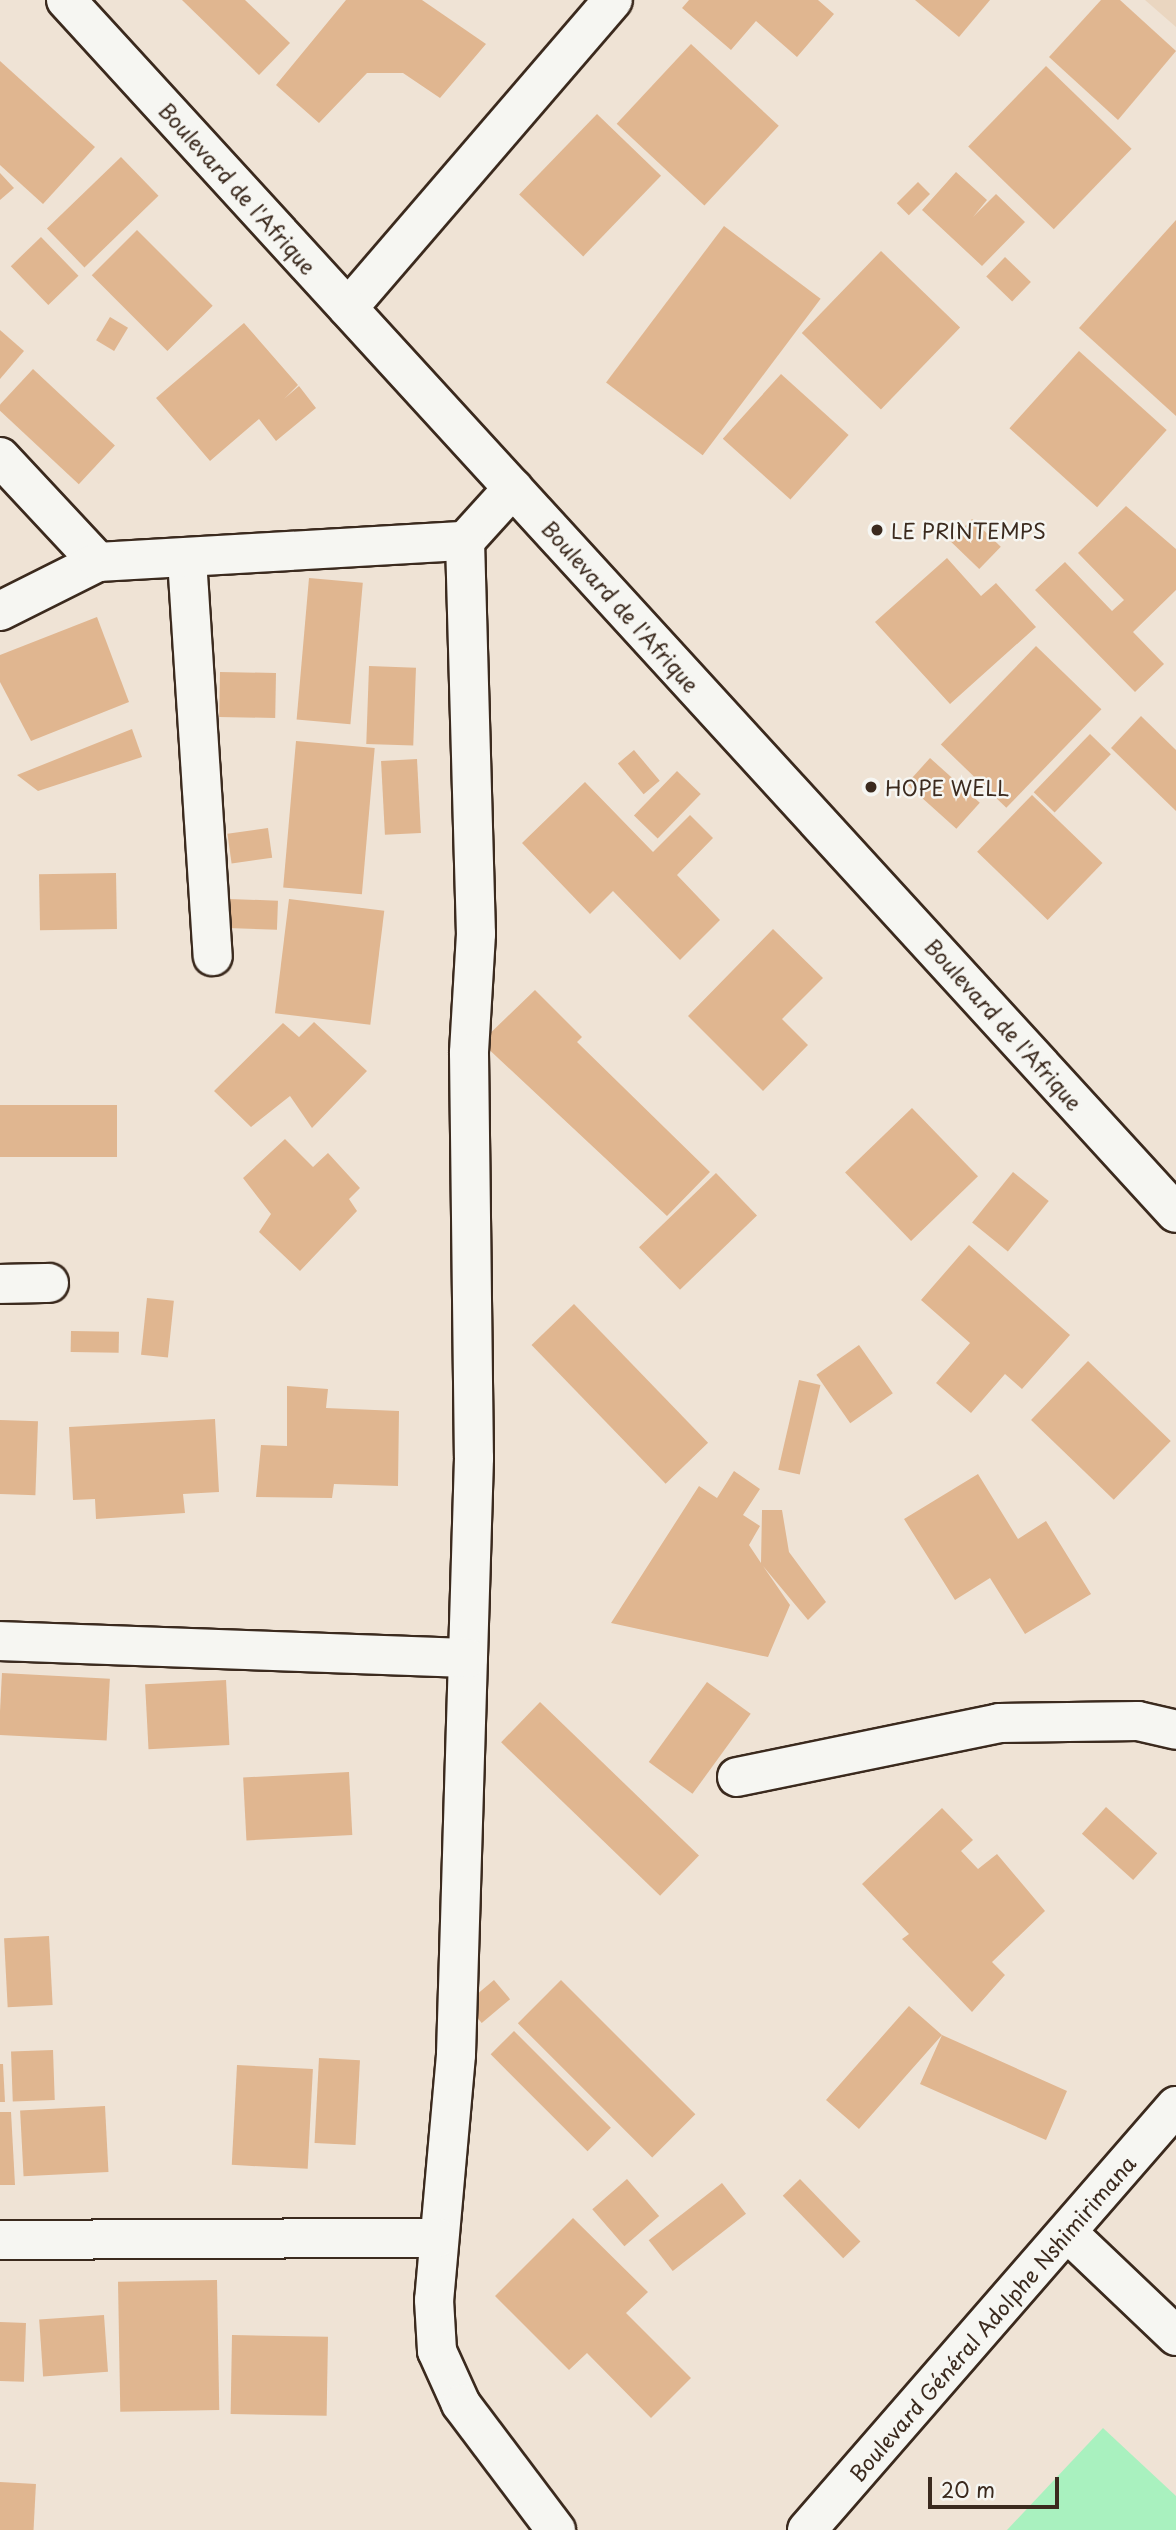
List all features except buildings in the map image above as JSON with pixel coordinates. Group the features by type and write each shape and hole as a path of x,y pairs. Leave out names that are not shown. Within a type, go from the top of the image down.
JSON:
{"street":[{"name":"Boulevard de l'Afrique","path":"66,0 1176,1213"},
{"path":"348,308 613,0"},
{"path":"0,457 98,562"},
{"path":"513,488 465,541 476,934 468,1053 474,1458 456,2055 438,2238 437,2351 461,2404 556,2530"},
{"path":"0,611 98,562 465,541"},
{"path":"187,559 213,956"},
{"path":"0,1284 49,1283"},
{"path":"0,1641 468,1658"},
{"path":"737,1777 999,1723 1138,1721 1176,1730"},
{"name":"Boulevard Général Adolphe Nshimirimana","path":"807,2530 1069,2234 1176,2106"},
{"path":"1069,2234 1176,2336"},
{"path":"0,2240 438,2238"}],"shaded area":[{"path":"1145,0 1176,0 1176,27"}],"green space":[{"path":"1103,2428 1176,2496 1176,2530 1007,2530"}],"place":[{"name":"LE PRINTEMPS","path":"877,530"},
{"name":"HOPE WELL","path":"871,787"}]}
